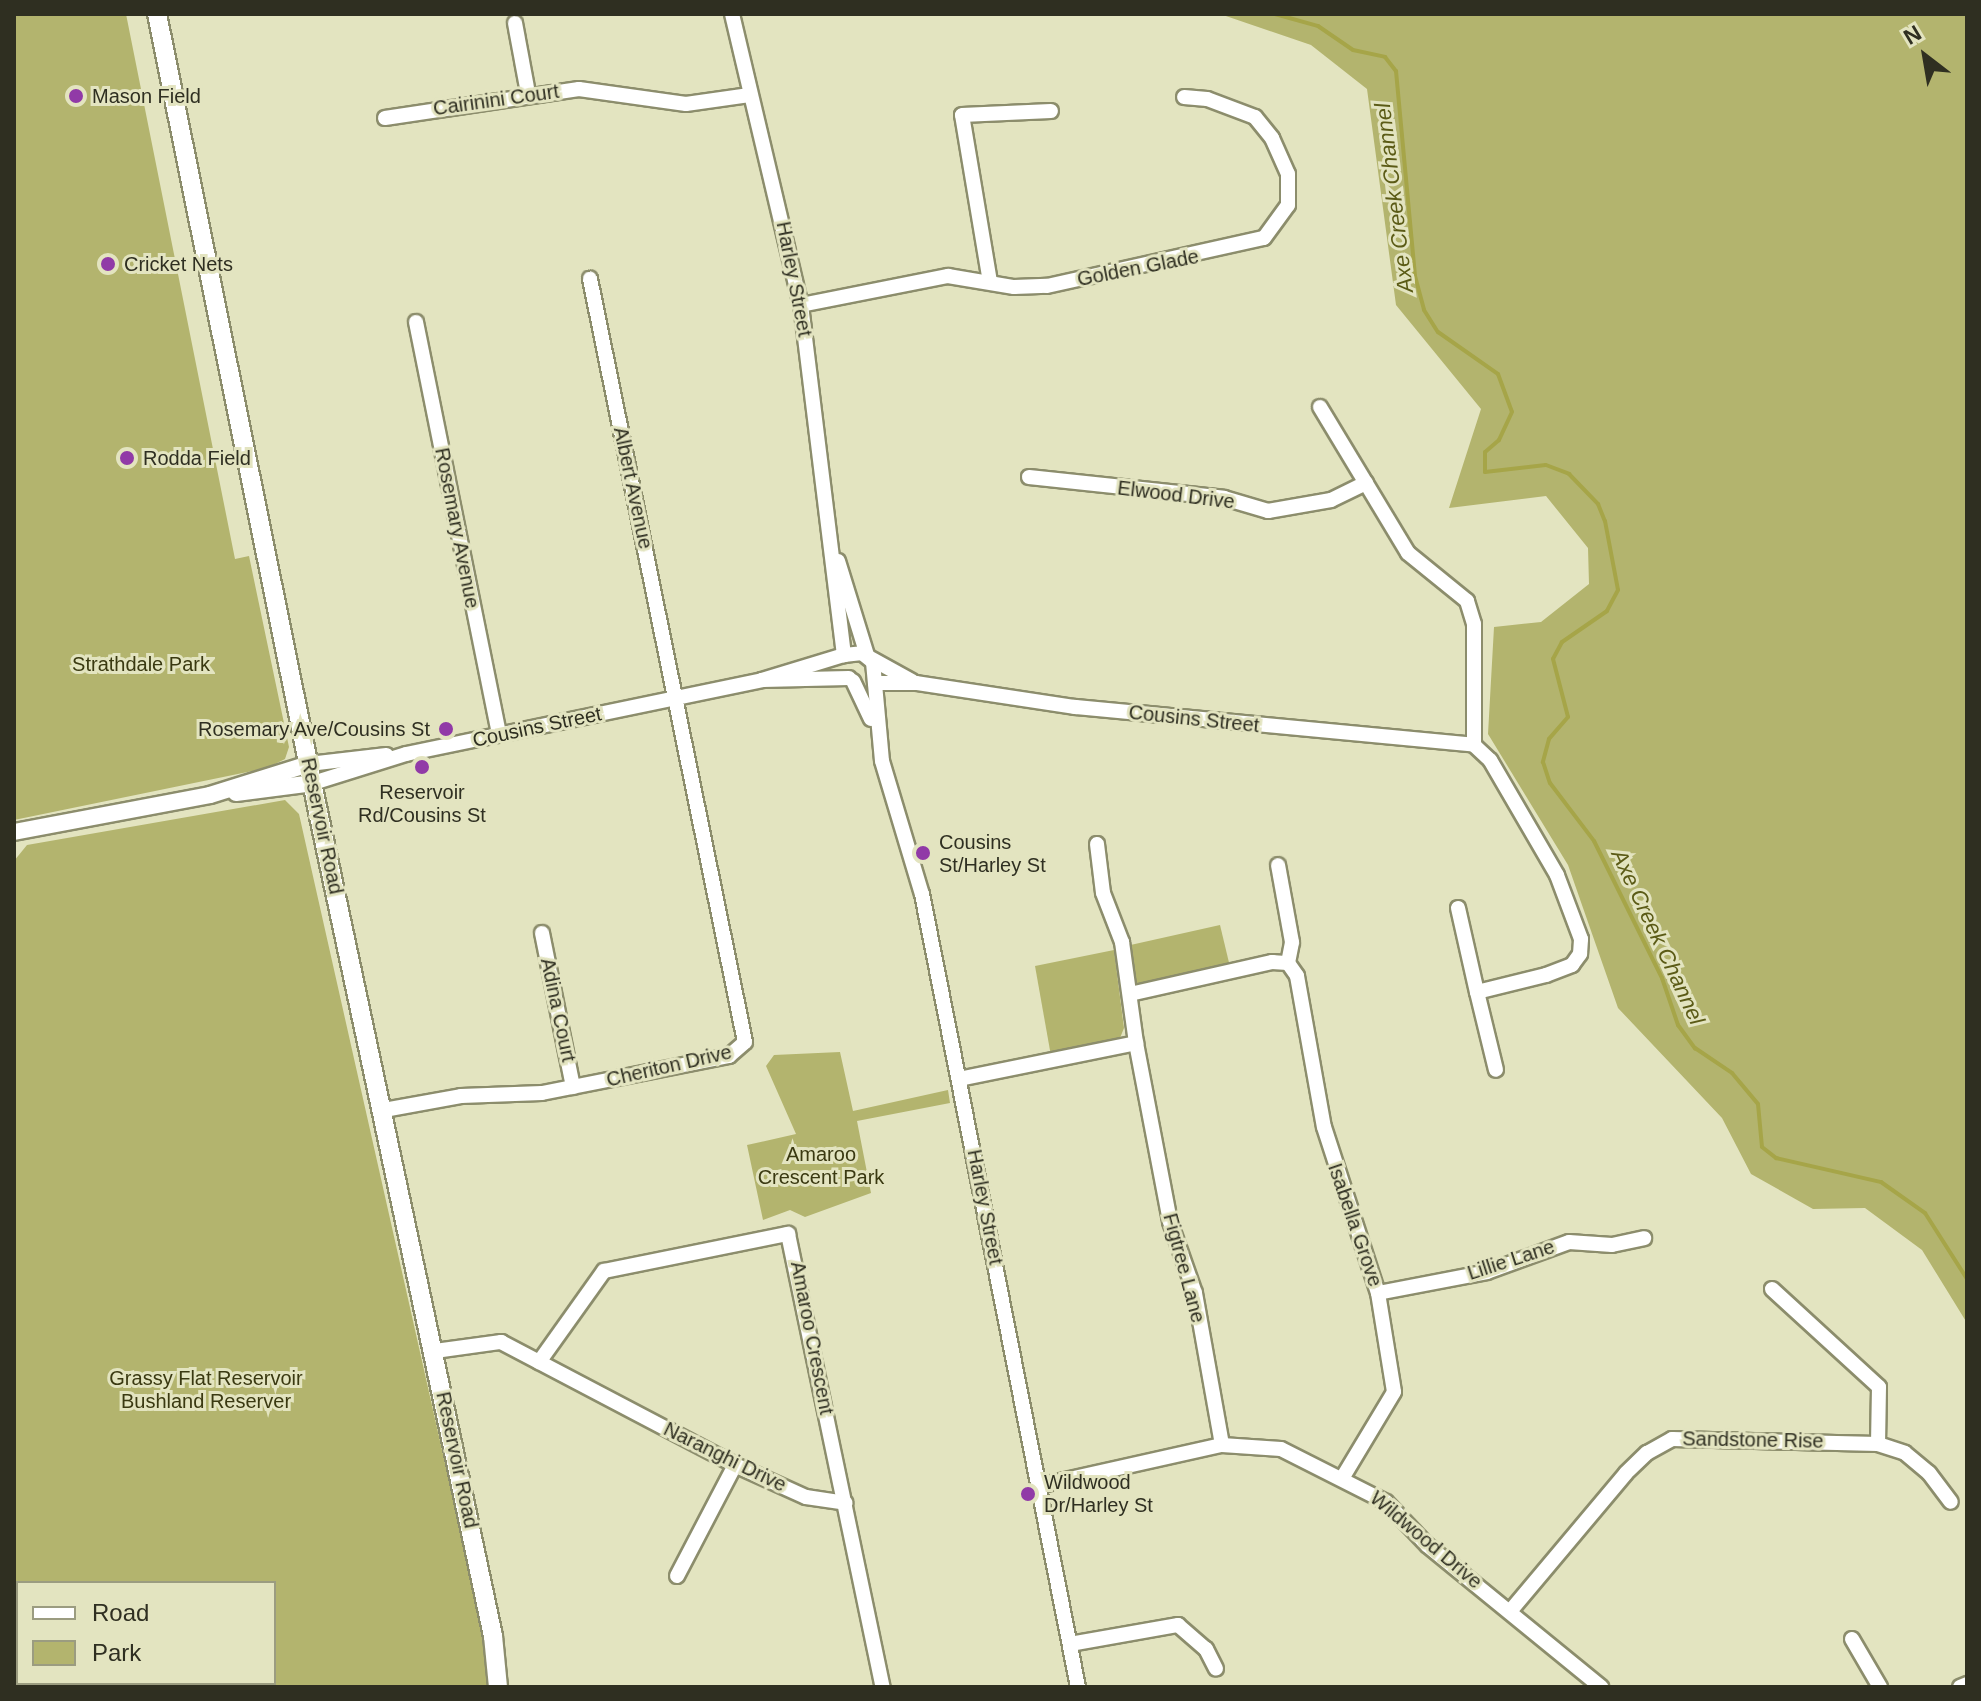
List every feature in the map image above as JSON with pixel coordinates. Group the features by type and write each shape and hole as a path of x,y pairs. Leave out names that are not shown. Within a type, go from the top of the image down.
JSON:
{"main road":[{"name":"Reservoir Road","path":"157,14 309,764 435,1351 493,1636 498,1687"},
{"name":"Reservoir Road","path":"493,1636 511,1687"}],"street":[{"name":"Harley Street","path":"732,14 801,305 834,549 844,655 851,679 876,731"},
{"path":"515,23 528,93"},
{"name":"Cairinini Court","path":"385,118 528,93 579,89 686,104 749,95"},
{"name":"Golden Glade","path":"801,305 948,276 1047,286 1240,248 1264,238 1288,205 1288,174 1272,138 1255,117 1207,99 1184,97"},
{"path":"990,282 962,115 1051,111"},
{"name":"Albert Avenue","path":"590,279 676,698"},
{"name":"Rosemary Avenue","path":"416,322 499,735"},
{"path":"1320,407 1408,553 1467,601 1474,624 1474,745 1490,760 1557,875 1581,939 1580,954 1572,965 1477,992"},
{"name":"Elwood Drive","path":"1029,477 1224,498 1268,511 1317,504 1366,483"},
{"name":"Harley Street","path":"834,549 875,684 876,731 888,789 918,875 1078,1687"},
{"name":"Cousins Street","path":"210,795 309,764 406,754 762,680 844,655 868,657 916,683"},
{"name":"Cousins Street","path":"762,680 851,679 875,684 916,683 1091,708 1474,745"},
{"name":"Cheriton Drive","path":"384,1110 461,1096 528,1095 573,1087 729,1056 745,1042 676,698"},
{"name":"Cousins Street","path":"14,832 58,827 210,795 313,783 406,754"},
{"name":"Cousins Street","path":"14,843 58,827"},
{"name":"Figtree Lane","path":"1097,844 1103,893 1122,942 1136,1043 1170,1222 1195,1293 1222,1445"},
{"name":"Isabella Grove","path":"1278,865 1292,942 1288,963 1297,976 1324,1127 1378,1293 1394,1392 1343,1477"},
{"path":"1458,908 1496,1070"},
{"name":"Adina Court","path":"542,933 573,1087"},
{"path":"1130,994 1272,962 1288,963"},
{"path":"959,1079 1136,1043"},
{"name":"Amaroo Crescent","path":"539,1362 604,1271 786,1232 794,1246 846,1503"},
{"name":"Lillie Lane","path":"1378,1293 1487,1272 1569,1242 1612,1245 1644,1238"},
{"path":"1772,1289 1879,1387 1878,1444"},
{"name":"Naranghi Drive","path":"435,1351 496,1342 735,1465 806,1497 846,1503"},
{"name":"Sandstone Rise","path":"1512,1609 1626,1473 1647,1453 1672,1439 1878,1444 1917,1463 1951,1502"},
{"name":"Wildwood Drive","path":"1038,1486 1222,1445 1281,1449 1343,1477 1386,1502 1427,1545 1512,1609 1601,1687"},
{"path":"677,1576 735,1465"},
{"path":"846,1503 883,1687"},
{"path":"1070,1644 1178,1625 1206,1649 1216,1669"},
{"path":"1852,1639 1880,1687"},
{"path":"1960,1687 1967,1684"}],"green space":[{"name":"Strathdale Park","path":"14,14 126,14 235,559 249,556 289,747 285,759 267,768 14,820"},
{"path":"1220,14 1967,14 1967,1323 1922,1250 1865,1208 1813,1209 1751,1174 1722,1118 1618,1008 1568,865 1488,734 1494,627 1541,622 1589,584 1588,548 1546,496 1449,508 1481,409 1396,305 1367,89 1311,45"},
{"name":"Grassy Flat Reservoir Bushland Reserver","path":"285,800 299,814 476,1601 491,1687 14,1687 14,861 27,845"},
{"path":"1220,925 1231,971 1133,991 1126,946"},
{"path":"1114,950 1124,1028 1120,1038 1115,1044 1051,1056 1035,966"},
{"name":"Amaroo Crescent Park","path":"840,1052 853,1111 948,1090 950,1103 857,1121 871,1193 805,1217 790,1210 763,1220 747,1145 796,1134 766,1066 774,1055"}],"waterway":[{"name":"Axe Creek Channel","path":"1275,14 1318,26 1353,50 1385,57 1396,71 1415,276 1424,310 1438,332 1498,374 1512,412 1499,440 1485,452 1485,472 1546,465 1569,474 1598,504 1605,521 1618,590 1607,611 1562,642 1553,659 1568,717 1549,739 1543,762 1550,783 1594,841 1662,978 1678,1025 1695,1048 1732,1073 1758,1104 1762,1147 1776,1158 1881,1182 1925,1213 1967,1279"}],"place":[{"name":"Mason Field","path":"76,96"},
{"name":"Cricket Nets","path":"108,264"},
{"name":"Rodda Field","path":"127,458"},
{"name":"Rosemary Ave/Cousins St","path":"446,729"},
{"name":"Reservoir Rd/Cousins St","path":"422,767"},
{"name":"Cousins St/Harley St","path":"923,853"},
{"name":"Wildwood Dr/Harley St","path":"1028,1494"}]}
